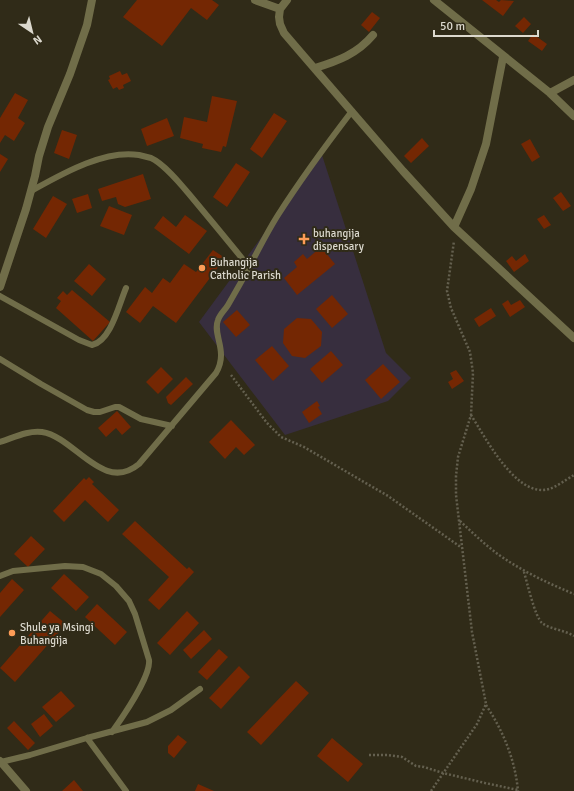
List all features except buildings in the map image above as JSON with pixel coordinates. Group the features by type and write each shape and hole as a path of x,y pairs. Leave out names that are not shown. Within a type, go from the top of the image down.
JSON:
{"street":[{"path":"0,287 26,209 48,127 70,74 87,25 92,0"},
{"path":"255,0 280,9"},
{"path":"287,0 280,9 279,17 284,33 403,171 454,227 574,338"},
{"path":"434,0 550,93 574,116"},
{"path":"315,68 348,56 362,46 373,35"},
{"path":"454,227 471,189 486,144 503,56"},
{"path":"550,93 574,80"},
{"path":"1,762 26,791"}],"lane":[{"path":"0,442 30,432 43,432 56,438 97,466 113,473 121,474 130,471 139,464 211,380 219,367 221,358 217,328 218,321 277,216 305,174 352,111"},
{"path":"31,191 96,159 122,155 138,155 152,159 176,178 249,267"},
{"path":"0,296 79,340 92,345 101,341 109,330 126,288"},
{"path":"0,359 87,410 100,412 119,407 141,419 172,426"},
{"path":"0,576 13,571 65,566 82,567 93,570 110,581 129,601 135,614 150,665 140,688 112,732"},
{"path":"1,762 30,756 156,718 171,710 200,689"},
{"path":"87,738 126,791"}],"path":[{"path":"369,755 402,757 416,766 485,784 518,790 511,755 499,725 486,704 472,632 456,476 459,452 471,415 472,364 470,352 451,308 447,292 453,256 454,227"},
{"path":"231,375 267,422 281,437 304,447 375,488 463,549"},
{"path":"471,415 506,469 522,483 536,490 543,490 574,475"},
{"path":"460,521 483,543 504,559 524,571 574,594"},
{"path":"524,571 540,621 574,636"},
{"path":"431,791 477,724 486,704"}],"shaded area":[{"name":"buhangija dispensary","path":"322,155 386,353 411,378 388,401 285,435 199,322"}],"place":[{"name":"buhangija dispensary","path":"304,239"},
{"name":"Buhangija Catholic Parish","path":"202,268"},
{"name":"Shule ya Msingi Buhangija","path":"12,633"}]}
